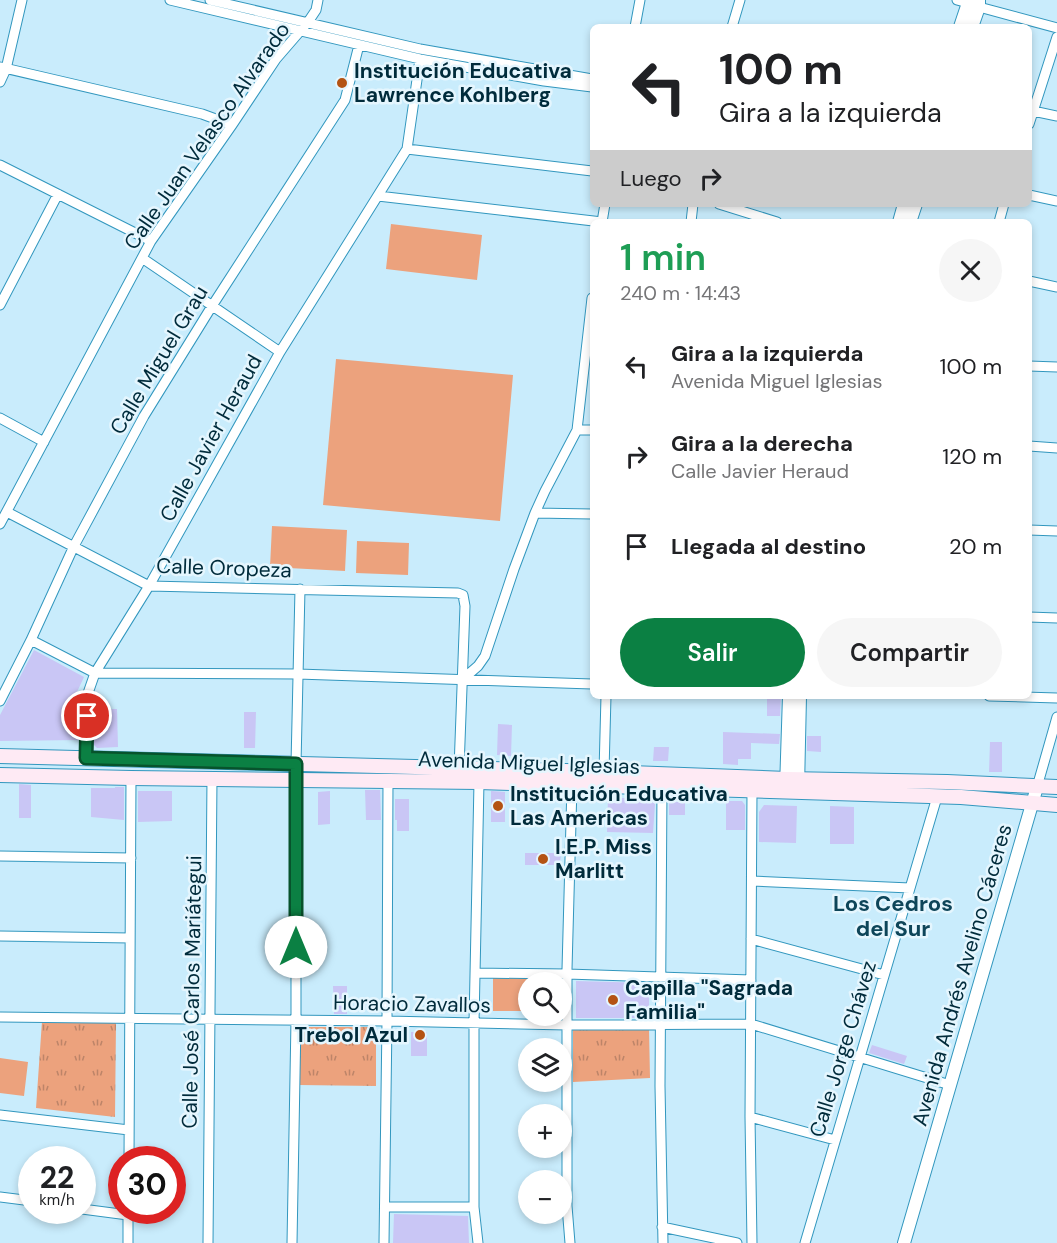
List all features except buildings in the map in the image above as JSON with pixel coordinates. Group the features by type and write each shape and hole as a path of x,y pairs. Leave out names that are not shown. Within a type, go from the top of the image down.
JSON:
{"main road":[{"name":"Avenida Miguel Iglesias","path":"0,756 604,772 1057,805"},
{"name":"Avenida Miguel Iglesias","path":"0,775 388,780 752,791 792,786 947,782 1057,788"}],"street":[{"path":"0,82 22,0"},
{"path":"170,0 420,59 590,87"},
{"path":"308,22 316,9 318,0"},
{"path":"636,24 640,0"},
{"path":"733,24 740,0"},
{"path":"216,1 420,49 590,79"},
{"path":"961,24 970,2"},
{"path":"970,2 972,24"},
{"path":"970,2 1057,28"},
{"name":"Calle Juan Velasco Alvarado","path":"0,524 151,241 276,59 308,22"},
{"path":"1032,114 1057,37"},
{"name":"Calle Miguel Grau","path":"0,701 74,546 144,416 345,100 359,45"},
{"path":"420,59 407,149 590,171"},
{"path":"3,68 202,114 232,125"},
{"path":"1033,111 1057,116"},
{"name":"Calle Javier Heraud","path":"86,758 87,696 95,673 149,586 280,352 407,149"},
{"path":"0,165 151,241"},
{"path":"0,305 58,195"},
{"path":"378,196 590,221"},
{"path":"1032,196 1057,201"},
{"path":"749,208 771,219"},
{"path":"142,258 280,352"},
{"path":"1032,282 1057,287"},
{"path":"459,769 463,679 478,666 485,656 535,513 577,430 590,316"},
{"path":"1032,366 1057,367"},
{"path":"0,417 44,441"},
{"path":"577,430 590,430"},
{"path":"1032,446 1057,448"},
{"name":"Calle Oropeza","path":"7,512 149,586 458,593 465,600 463,679"},
{"path":"535,513 590,514"},
{"path":"1032,530 1057,531"},
{"path":"292,1243 296,1020 296,764 300,589"},
{"path":"1032,617 1057,618"},
{"path":"31,640 95,673 298,674 590,684"},
{"path":"1032,697 1057,698"},
{"path":"604,772 606,699"},
{"path":"789,699 792,786"},
{"path":"792,786 800,699"},
{"name":"Avenida Andrés Avelino Cáceres","path":"903,1243 1057,717"},
{"path":"129,1146 131,778"},
{"name":"Calle José Carlos Mariátegui","path":"208,1243 212,778"},
{"path":"384,1243 388,780"},
{"path":"478,1243 474,1208 474,1023 479,782"},
{"path":"567,972 572,785"},
{"path":"662,788 660,1025 663,1243"},
{"path":"752,791 750,1117 752,1243"},
{"name":"Calle Jorge Chávez","path":"805,1243 937,797"},
{"path":"0,856 131,858"},
{"path":"752,881 910,888"},
{"path":"0,936 130,938"},
{"path":"751,939 884,975"},
{"path":"476,973 518,973"},
{"path":"572,974 751,980"},
{"name":"Horacio Zavallos","path":"0,1017 518,1024"},
{"name":"Horacio Zavallos","path":"572,1025 751,1024 950,1085"},
{"path":"567,1026 567,1206 570,1243"},
{"path":"0,1115 129,1130"},
{"path":"750,1117 835,1140"},
{"path":"0,1197 18,1200"},
{"path":"385,1208 474,1208"},
{"path":"128,1224 128,1243"},
{"path":"662,1227 737,1243"}],"green space":[{"path":"391,224 482,235 477,280 386,269"},
{"path":"336,359 513,375 500,521 323,505"},
{"path":"272,526 347,530 345,571 270,567"},
{"path":"357,541 409,543 408,575 356,573"},
{"path":"493,978 518,978 518,1011 493,1011"},
{"path":"42,1021 116,1023 115,1117 36,1108"},
{"path":"299,1027 376,1027 376,1086 299,1085"},
{"path":"649,1027 650,1078 573,1082 573,1029"},
{"path":"0,1058 28,1062 24,1096 0,1093"}],"place":[{"name":"Institución Educativa Lawrence Kohlberg","path":"342,83"},
{"name":"Institución Educativa Las Americas","path":"498,806"},
{"name":"I.E.P. Miss Marlitt","path":"543,859"},
{"name":"Capilla \"Sagrada Familia\"","path":"613,1000"},
{"name":"Trebol Azul","path":"420,1035"}],"district":[{"name":"Los Cedros del Sur","path":"893,916"}],"route":[{"path":"87,716 86,758 296,764 296,947"}]}
